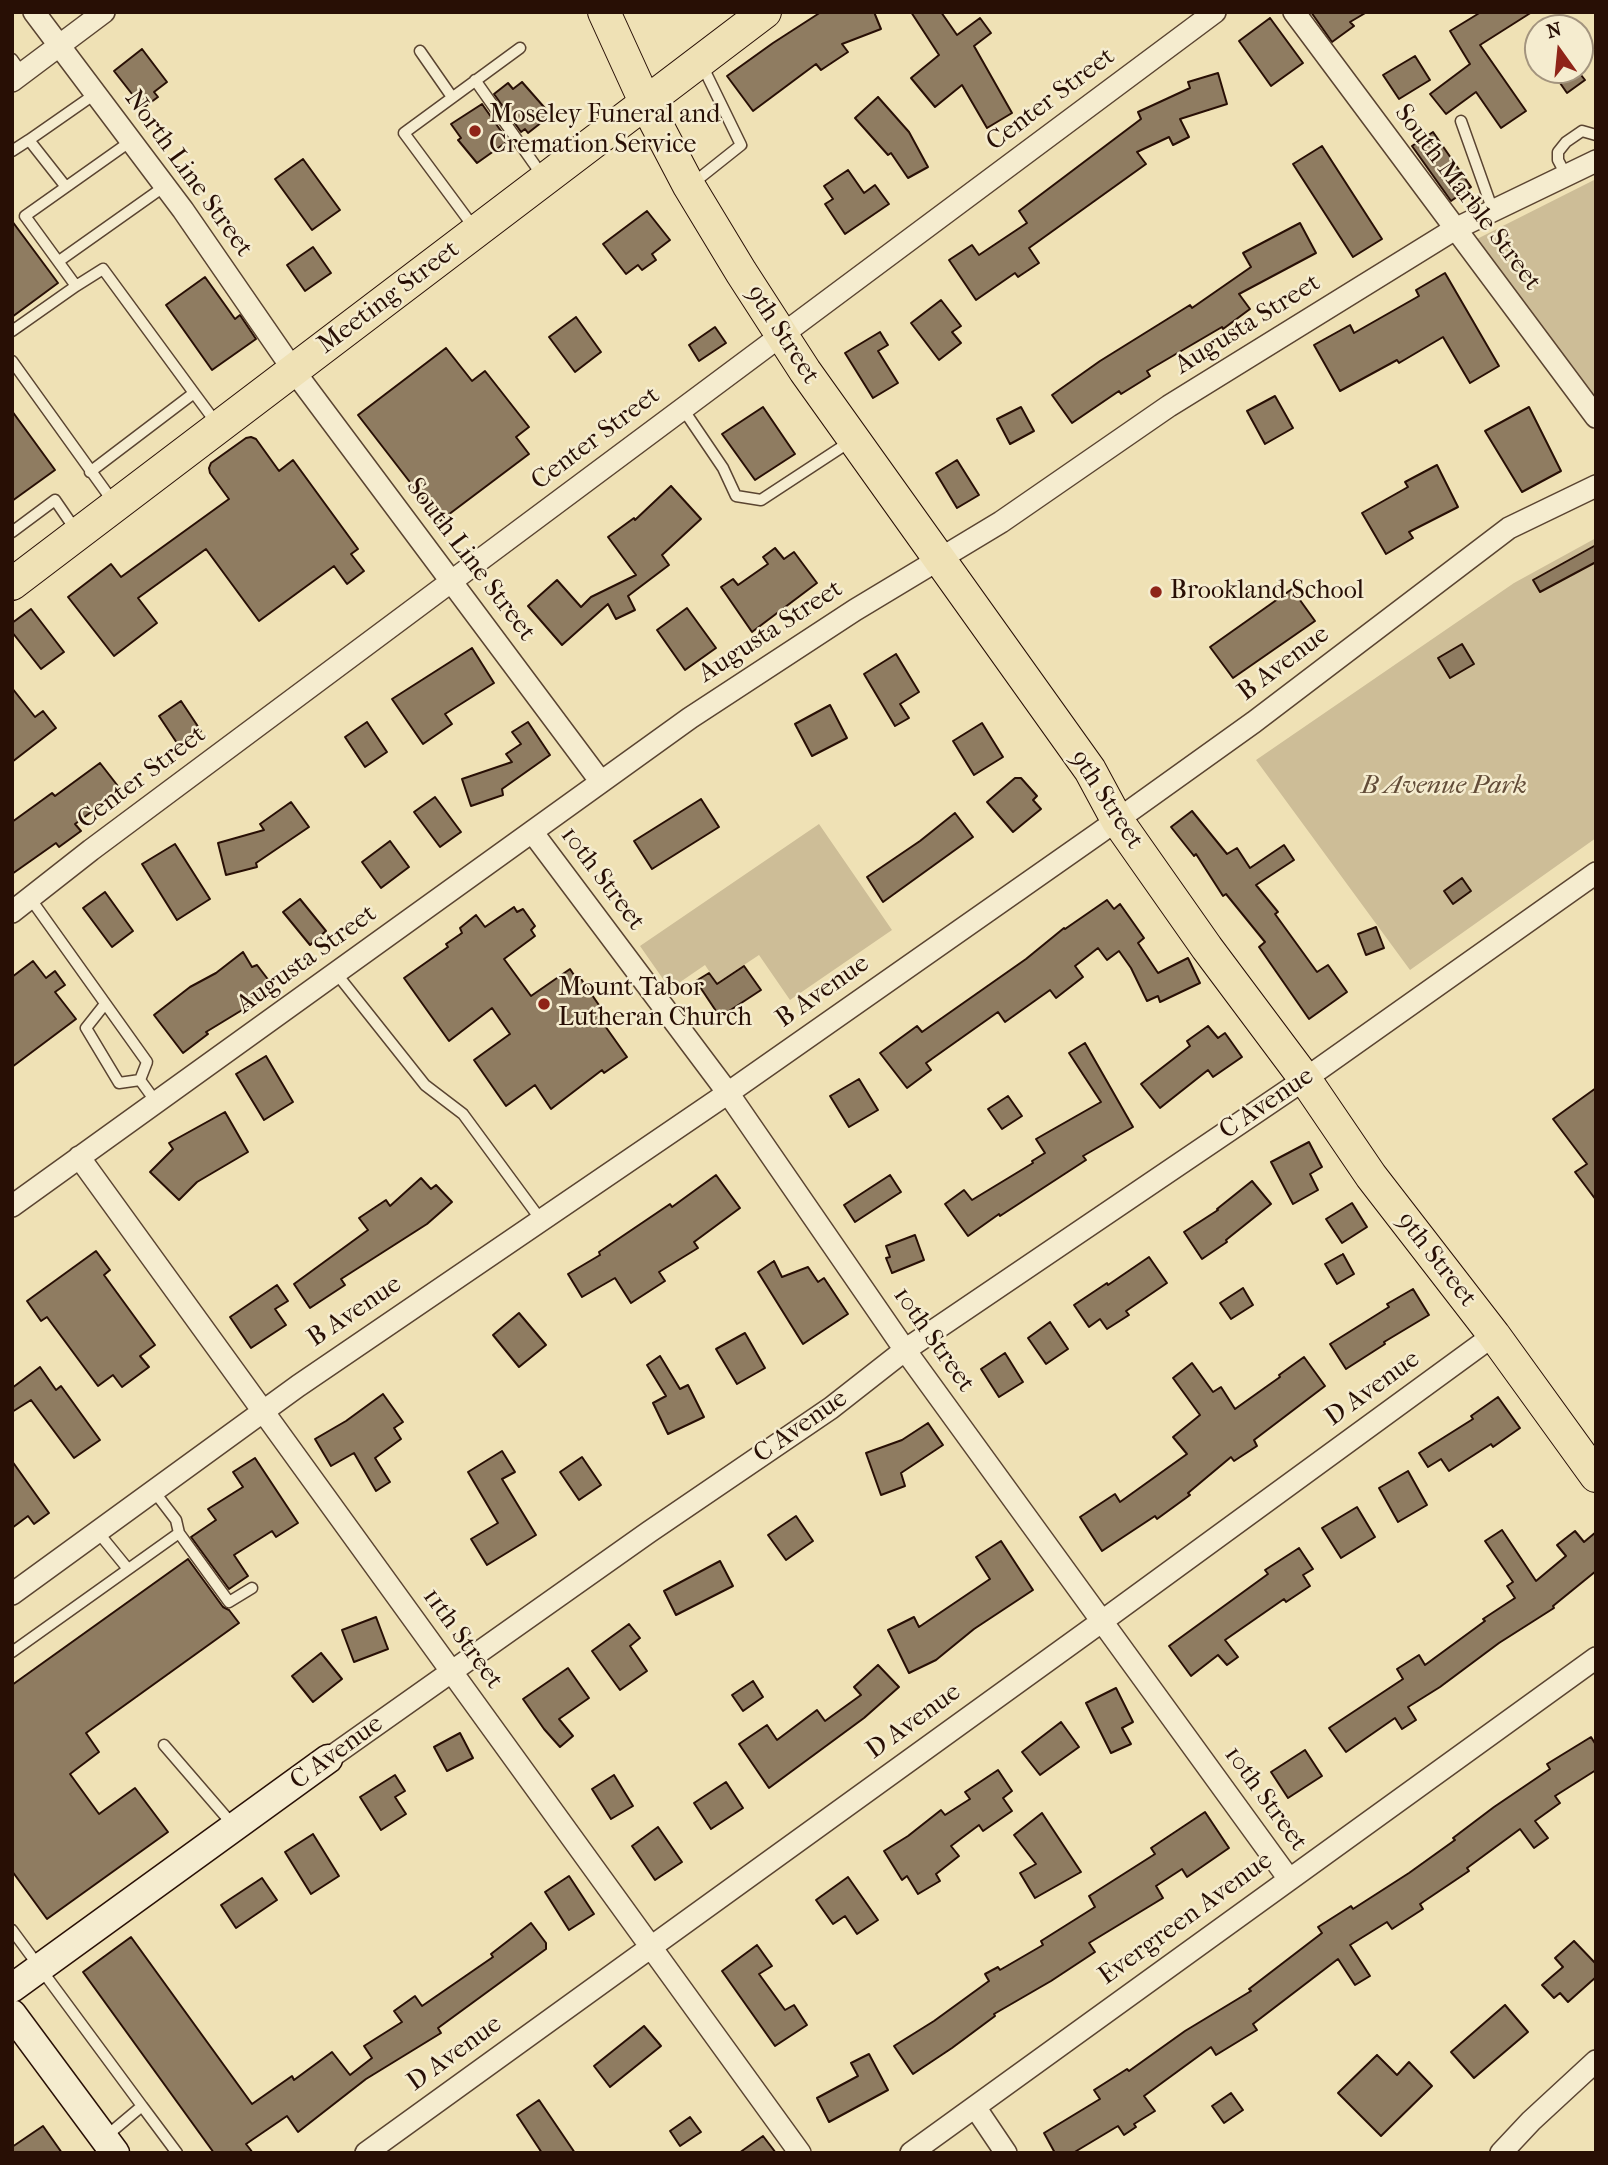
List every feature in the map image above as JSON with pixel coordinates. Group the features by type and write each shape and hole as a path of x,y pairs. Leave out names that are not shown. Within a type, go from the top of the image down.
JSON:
{"main road":[{"name":"9th Street","path":"604,12 646,104 689,186 782,335 937,558 1090,770 1117,820 1207,948 1304,1079 1371,1176 1593,1466"},
{"name":"Meeting Street","path":"15,577 115,506 646,104 701,62 751,17"}],"street":[{"name":"North Line Street","path":"34,12 165,186 294,371"},
{"path":"16,71 59,46 104,12"},
{"name":"Center Street","path":"12,912 1215,12"},
{"name":"South Marble Street","path":"1294,12 1596,417"},
{"name":"Augusta Street","path":"12,1206 690,718 937,558 1001,522 1169,406 1455,229 1596,160"},
{"name":"South Line Street","path":"294,371 601,782"},
{"name":"B Avenue","path":"12,1594 262,1411 728,1093 1117,820 1254,722 1509,527 1596,486"},
{"name":"10th Street","path":"533,833 728,1093 905,1350 1289,1879"},
{"name":"C Avenue","path":"12,1988 451,1670 831,1408 905,1350 1304,1079 1596,873"},
{"name":"11th Street","path":"79,1157 800,2153"},
{"name":"D Avenue","path":"366,2153 1494,1335"},
{"name":"Evergreen Avenue","path":"911,2153 1596,1658"},
{"path":"12,2014 110,2145"},
{"path":"1501,2153 1596,2062"},
{"path":"975,2107 1006,2153"}],"lane":[{"path":"477,231 404,133 520,48"},
{"path":"420,51 452,97"},
{"path":"689,186 741,145 701,62"},
{"path":"475,80 546,180"},
{"path":"12,152 95,94"},
{"path":"1461,121 1493,211"},
{"path":"1566,175 1558,160 1558,152 1566,142 1582,131 1596,135"},
{"path":"29,140 66,187"},
{"path":"76,286 25,216 131,141"},
{"path":"59,261 165,186"},
{"path":"12,331 103,269 219,427"},
{"path":"12,360 115,506"},
{"path":"90,472 194,393"},
{"path":"683,409 723,468 736,496 761,500 853,439"},
{"path":"12,532 55,500 78,533"},
{"path":"30,898 147,1062 139,1080"},
{"path":"336,973 425,1086 463,1114 541,1220"},
{"path":"105,1004 86,1028 119,1083 139,1080"},
{"path":"139,1080 156,1102"},
{"path":"153,1490 176,1520 179,1533 229,1602 252,1588"},
{"path":"97,1531 128,1569"},
{"path":"12,1652 179,1533"},
{"path":"164,1745 234,1827"},
{"path":"12,1930 177,2153"},
{"path":"110,2145 142,2106"}],"green space":[{"path":"1596,179 1596,408 1473,241"},
{"name":"B Avenue Park","path":"1596,538 1596,838 1410,970 1256,760 1514,583"},
{"path":"819,824 892,930 790,1000 759,955 717,983 705,965 670,989 640,946"}],"building":[{"path":"821,12 874,12 881,29 842,44 848,52 821,70 816,64 753,111 727,76"},
{"path":"911,12 941,12 957,35 980,18 991,33 974,46 1012,113 987,128 962,85 935,107 911,78 939,55"},
{"path":"1311,12 1367,12 1350,22 1354,26 1332,42"},
{"path":"1481,12 1532,12 1524,14 1524,17 1480,45 1526,111 1501,128 1476,92 1446,114 1430,94 1470,64 1450,31"},
{"path":"1270,18 1303,63 1271,86 1239,41"},
{"path":"142,49 167,82 154,92 158,97 143,108 114,71"},
{"path":"1415,56 1430,80 1399,99 1383,75"},
{"path":"1218,73 1227,104 1180,119 1189,137 1173,145 1169,137 1137,152 1146,164 1029,248 1039,263 1018,277 1015,273 976,300 949,260 972,245 979,255 1027,223 1019,211 1141,119 1138,112 1190,88 1188,82"},
{"path":"522,82 551,115 528,133 525,129 521,132 494,94 508,83 513,89"},
{"path":"1561,84 1579,84 1567,93"},
{"path":"878,97 909,132 928,167 908,178 891,153 888,155 855,118"},
{"name":"Moseley Funeral and Cremation Service","path":"482,104 508,141 477,163 458,140 461,138 451,124"},
{"path":"1433,132 1471,187 1451,201 1412,146"},
{"path":"1322,146 1382,239 1353,257 1293,164"},
{"path":"303,159 340,210 312,230 275,179"},
{"path":"848,170 864,193 875,185 889,204 845,234 825,204 833,199 824,186"},
{"path":"647,211 670,240 652,254 656,260 642,270 638,265 626,274 603,244"},
{"path":"12,221 58,283 12,317"},
{"path":"1300,223 1316,253 1239,294 1250,309 1223,329 1222,327 1147,371 1150,376 1121,394 1119,391 1072,423 1052,395 1100,361 1190,305 1192,308 1251,267 1243,253"},
{"path":"313,247 331,273 305,291 287,265"},
{"path":"1445,273 1499,366 1470,383 1443,337 1399,363 1397,360 1340,391 1314,345 1350,325 1354,333 1419,296 1416,290"},
{"path":"205,277 235,319 240,315 256,339 212,370 166,305"},
{"path":"941,300 961,326 952,332 961,343 939,360 911,323"},
{"path":"576,317 601,352 575,372 549,337"},
{"path":"715,327 726,343 699,361 689,345"},
{"path":"880,332 888,345 878,351 898,383 873,398 845,353"},
{"path":"446,348 472,381 485,371 529,427 516,437 529,454 440,521 358,415"},
{"path":"1275,396 1293,428 1265,444 1247,411"},
{"path":"763,407 795,454 755,480 722,434"},
{"path":"1021,407 1034,431 1010,444 997,419"},
{"path":"1529,407 1561,471 1522,492 1485,431"},
{"path":"12,411 55,470 12,501"},
{"path":"251,437 256,439 279,471 293,460 358,549 351,554 364,571 347,584 334,566 259,621 206,549 138,598 157,623 114,656 68,597 111,564 121,577 229,499 209,468 211,463"},
{"path":"957,460 979,495 957,508 936,473"},
{"path":"1437,465 1458,507 1409,532 1413,538 1386,554 1362,513 1408,487 1405,482"},
{"path":"671,486 701,519 662,555 669,565 628,596 635,610 616,619 608,604 562,645 528,606 557,580 581,607 591,597 636,575 608,537 634,518 635,520"},
{"path":"1596,545 1596,562 1540,592 1533,580"},
{"path":"775,548 784,559 794,552 817,583 752,632 721,587 733,579 738,585 768,564 763,557"},
{"path":"1292,589 1315,621 1233,678 1210,647"},
{"path":"687,608 716,648 685,670 657,630"},
{"path":"31,609 64,652 41,669 12,632 12,623"},
{"path":"1462,644 1474,664 1450,678 1438,658"},
{"path":"472,648 494,683 445,714 452,724 423,744 392,699"},
{"path":"896,654 919,692 900,704 909,718 895,726 864,674"},
{"path":"12,688 35,717 43,711 56,728 12,762"},
{"path":"181,701 201,731 179,746 159,716"},
{"path":"830,705 847,738 812,756 795,724"},
{"path":"367,722 387,752 365,767 345,737"},
{"path":"528,722 550,755 502,789 503,795 471,806 462,779 512,762 506,754 521,744 512,732"},
{"path":"982,723 1003,757 974,775 953,741"},
{"path":"100,763 121,790 75,824 81,831 59,847 56,843 12,874 12,822 52,793 55,796"},
{"path":"1015,778 1021,778 1037,796 1033,800 1041,809 1013,832 987,802"},
{"path":"435,797 461,832 440,847 414,812"},
{"path":"701,799 719,827 652,869 634,841"},
{"path":"291,802 309,827 256,863 257,867 226,875 218,843 264,830 260,824"},
{"path":"1192,811 1227,854 1237,848 1250,868 1284,845 1294,860 1256,885 1278,912 1275,914 1317,972 1328,965 1347,992 1309,1019 1259,947 1265,942 1226,894 1223,896 1196,854 1194,856 1171,827"},
{"path":"955,813 973,837 883,902 867,877"},
{"path":"390,841 409,867 381,888 362,862"},
{"path":"175,844 210,899 177,920 142,864"},
{"path":"1462,878 1471,891 1453,904 1444,891"},
{"path":"105,892 133,931 112,947 83,908"},
{"path":"300,899 326,931 310,945 283,912"},
{"path":"1107,900 1114,909 1120,904 1144,938 1138,943 1158,973 1188,958 1200,983 1160,1002 1158,996 1147,1001 1131,968 1119,951 1107,960 1098,948 1075,966 1083,977 1056,998 1050,990 1005,1022 998,1012 926,1063 931,1070 907,1088 880,1053 917,1026 922,1032 1026,959 1064,928"},
{"name":"Mount Tabor Lutheran Church","path":"514,907 517,912 523,909 535,926 531,930 535,936 504,959 531,996 570,969 576,978 579,976 603,1011 598,1016 627,1057 604,1073 602,1070 551,1109 535,1085 506,1106 474,1060 510,1034 492,1008 449,1041 404,978 448,947 446,944 462,933 460,928 476,915 485,927"},
{"path":"1376,927 1384,948 1366,955 1358,934"},
{"path":"243,952 252,967 257,965 276,990 254,1006 252,1004 206,1032 208,1034 183,1053 154,1015"},
{"path":"33,961 46,978 55,971 65,985 55,992 76,1019 12,1067 12,977"},
{"path":"744,966 761,990 720,1017 696,981 709,973 717,984"},
{"path":"1208,1026 1218,1038 1225,1033 1242,1057 1213,1077 1208,1070 1160,1108 1141,1084 1190,1046 1187,1041"},
{"path":"1085,1043 1133,1127 1083,1156 1086,1160 968,1236 945,1204 964,1190 972,1200 1033,1163 1032,1161 1045,1153 1036,1139 1101,1102 1069,1053"},
{"path":"266,1056 293,1102 264,1120 236,1074"},
{"path":"859,1079 878,1110 849,1127 830,1096"},
{"path":"1596,1088 1596,1200 1575,1172 1587,1164 1553,1119"},
{"path":"1008,1096 1022,1116 1002,1129 988,1109"},
{"path":"225,1112 248,1152 197,1182 179,1200 150,1172 173,1149 169,1143"},
{"path":"1309,1142 1322,1167 1310,1174 1318,1190 1293,1204 1271,1162"},
{"path":"716,1175 740,1208 694,1242 698,1248 659,1272 665,1281 631,1303 615,1278 582,1297 568,1274 600,1255 599,1252 670,1204 672,1207"},
{"path":"890,1175 901,1192 855,1222 844,1205"},
{"path":"421,1178 431,1189 436,1185 452,1202 427,1224 341,1279 345,1285 310,1308 294,1284 368,1230 359,1218 386,1200 390,1206"},
{"path":"1252,1181 1271,1204 1226,1240 1227,1242 1202,1259 1184,1232 1218,1210"},
{"path":"1352,1203 1367,1227 1342,1243 1326,1219"},
{"path":"915,1235 924,1260 892,1273 886,1258 890,1257 886,1246"},
{"path":"96,1251 110,1270 104,1275 155,1345 140,1356 149,1367 122,1387 113,1375 98,1386 47,1317 41,1321 27,1301"},
{"path":"1343,1254 1354,1274 1337,1284 1325,1264"},
{"path":"1149,1257 1167,1283 1126,1311 1129,1315 1107,1329 1100,1319 1089,1327 1074,1305"},
{"path":"774,1261 782,1277 808,1267 818,1282 824,1278 848,1314 803,1344 758,1272"},
{"path":"277,1285 288,1301 275,1309 286,1325 251,1348 230,1317"},
{"path":"1243,1288 1253,1305 1231,1319 1220,1303"},
{"path":"1413,1289 1429,1315 1346,1369 1330,1344"},
{"path":"519,1313 546,1345 519,1367 493,1335"},
{"path":"1050,1322 1068,1349 1046,1364 1028,1338"},
{"path":"745,1333 765,1368 737,1384 716,1349"},
{"path":"1005,1353 1023,1382 999,1397 981,1369"},
{"path":"660,1356 680,1389 688,1385 704,1417 668,1434 653,1403 666,1396 647,1365"},
{"path":"1304,1357 1325,1386 1254,1440 1257,1446 1234,1461 1231,1457 1188,1493 1190,1495 1157,1519 1155,1516 1102,1551 1080,1517 1115,1494 1120,1502 1187,1454 1173,1437 1200,1415 1173,1378 1192,1363 1213,1392 1221,1387 1235,1409"},
{"path":"40,1367 56,1390 61,1386 100,1440 74,1458 31,1400 12,1412 12,1388"},
{"path":"383,1394 403,1422 394,1428 401,1439 375,1458 390,1482 376,1491 354,1453 331,1466 315,1439"},
{"path":"1498,1397 1520,1428 1493,1447 1491,1444 1449,1471 1441,1459 1428,1467 1419,1453 1473,1419 1471,1416"},
{"path":"928,1423 943,1445 901,1473 905,1486 881,1495 866,1453 902,1440"},
{"path":"502,1451 515,1472 502,1479 536,1535 487,1565 471,1539 498,1523 468,1472"},
{"path":"582,1457 601,1485 579,1500 560,1472"},
{"path":"255,1458 298,1523 276,1537 272,1531 234,1555 248,1576 229,1589 191,1537 216,1520 208,1509 243,1487 233,1472"},
{"path":"12,1461 49,1513 34,1524 28,1516 12,1528"},
{"path":"1408,1471 1427,1505 1398,1522 1379,1488"},
{"path":"1357,1507 1375,1537 1341,1558 1322,1528"},
{"path":"796,1516 813,1541 786,1560 768,1535"},
{"path":"1502,1530 1536,1581 1566,1556 1557,1545 1575,1531 1584,1542 1596,1532 1596,1571 1553,1606 1554,1608 1408,1707 1416,1720 1402,1729 1395,1718 1346,1752 1329,1728 1403,1679 1397,1669 1419,1655 1425,1665 1485,1621 1483,1619 1515,1598 1507,1586 1513,1582 1485,1541"},
{"path":"1001,1541 1033,1590 974,1629 936,1660 909,1673 888,1630 914,1617 919,1627 990,1579 976,1557"},
{"path":"1299,1548 1313,1569 1303,1575 1310,1586 1286,1602 1284,1599 1225,1640 1238,1657 1227,1665 1218,1655 1191,1676 1169,1646 1268,1574 1265,1570"},
{"path":"188,1559 223,1607 229,1610 239,1623 86,1733 99,1752 70,1774 99,1814 135,1788 168,1832 47,1919 12,1871 12,1685"},
{"path":"720,1561 733,1586 676,1615 664,1591"},
{"path":"376,1617 388,1649 354,1662 342,1630"},
{"path":"629,1624 640,1638 630,1646 647,1671 620,1690 592,1651"},
{"path":"321,1653 342,1679 313,1702 292,1676"},
{"path":"878,1665 899,1687 864,1718 769,1788 739,1744 767,1725 777,1740 817,1710 825,1721 861,1695 854,1687"},
{"path":"568,1668 589,1698 559,1719 573,1736 560,1747 523,1699"},
{"path":"753,1681 763,1697 743,1711 732,1695"},
{"path":"1116,1688 1133,1722 1122,1728 1131,1744 1111,1753 1086,1703"},
{"path":"1061,1722 1079,1747 1040,1775 1022,1752"},
{"path":"460,1733 473,1758 447,1771 434,1747"},
{"path":"1591,1737 1596,1745 1596,1770 1555,1796 1560,1803 1535,1821 1548,1838 1534,1848 1520,1829 1467,1868 1469,1871 1420,1904 1423,1909 1392,1929 1387,1922 1350,1945 1370,1976 1355,1985 1338,1959 1253,2024 1257,2030 1216,2055 1211,2047 1144,2096 1155,2111 1134,2124 1136,2127 1124,2135 1118,2126 1073,2153 1055,2153 1044,2133 1100,2099 1094,2090 1127,2069 1129,2071 1185,2031 1251,1991 1249,1989 1322,1933 1318,1927 1351,1906 1353,1909 1409,1873 1455,1840 1453,1838 1494,1807 1550,1769 1547,1764"},
{"path":"1305,1750 1322,1776 1288,1798 1271,1772"},
{"path":"998,1770 1012,1791 1003,1798 1012,1811 983,1831 979,1825 951,1846 959,1856 936,1874 940,1881 918,1894 907,1876 902,1880 884,1851 941,1810 945,1815 970,1799 965,1792"},
{"path":"395,1775 405,1791 395,1797 406,1814 381,1830 360,1797"},
{"path":"614,1775 633,1806 611,1819 592,1789"},
{"path":"726,1782 743,1808 711,1829 694,1803"},
{"path":"1205,1812 1229,1848 1187,1877 1182,1869 1156,1886 1163,1898 1089,1943 1095,1952 994,2014 995,2016 952,2048 913,2074 894,2046 989,1981 985,1974 998,1967 1000,1970 1043,1945 1041,1941 1095,1907 1089,1896 1155,1854 1151,1848"},
{"path":"1042,1813 1081,1872 1035,1898 1020,1873 1036,1864 1014,1835"},
{"path":"658,1827 682,1862 655,1880 632,1846"},
{"path":"313,1834 339,1876 311,1894 285,1852"},
{"path":"569,1876 594,1914 569,1930 545,1892"},
{"path":"848,1877 878,1920 857,1934 845,1916 833,1924 816,1900"},
{"path":"262,1878 277,1900 236,1928 221,1905"},
{"path":"531,1923 546,1943 546,1949 438,2028 441,2033 366,2079 298,2132 287,2116 246,2144 253,2153 214,2153 83,1972 131,1937 252,2104 292,2076 294,2080 332,2052 350,2075 372,2058 364,2046 402,2022 394,2011 415,1996 422,2006 493,1957 491,1954"},
{"path":"1574,1941 1596,1964 1596,1977 1568,2002 1560,1993 1554,1998 1542,1985 1563,1967 1555,1958"},
{"path":"757,1945 772,1966 759,1974 785,2010 794,2005 807,2025 775,2046 722,1971"},
{"path":"1505,2005 1528,2032 1474,2078 1451,2052"},
{"path":"644,2026 661,2046 610,2087 594,2066"},
{"path":"869,2054 888,2090 829,2122 817,2098 858,2076 851,2063"},
{"path":"1377,2055 1397,2075 1409,2062 1432,2086 1381,2136 1338,2093"},
{"path":"1231,2093 1243,2110 1224,2123 1212,2106"},
{"path":"539,2100 575,2153 542,2153 517,2115"},
{"path":"690,2117 701,2132 680,2146 670,2131"},
{"path":"43,2126 62,2153 12,2153 12,2147"},
{"path":"763,2136 776,2153 739,2153"}],"place":[{"name":"Moseley Funeral and Cremation Service","path":"475,131"},
{"name":"Brookland School","path":"1156,592"},
{"name":"Mount Tabor Lutheran Church","path":"544,1004"}]}
